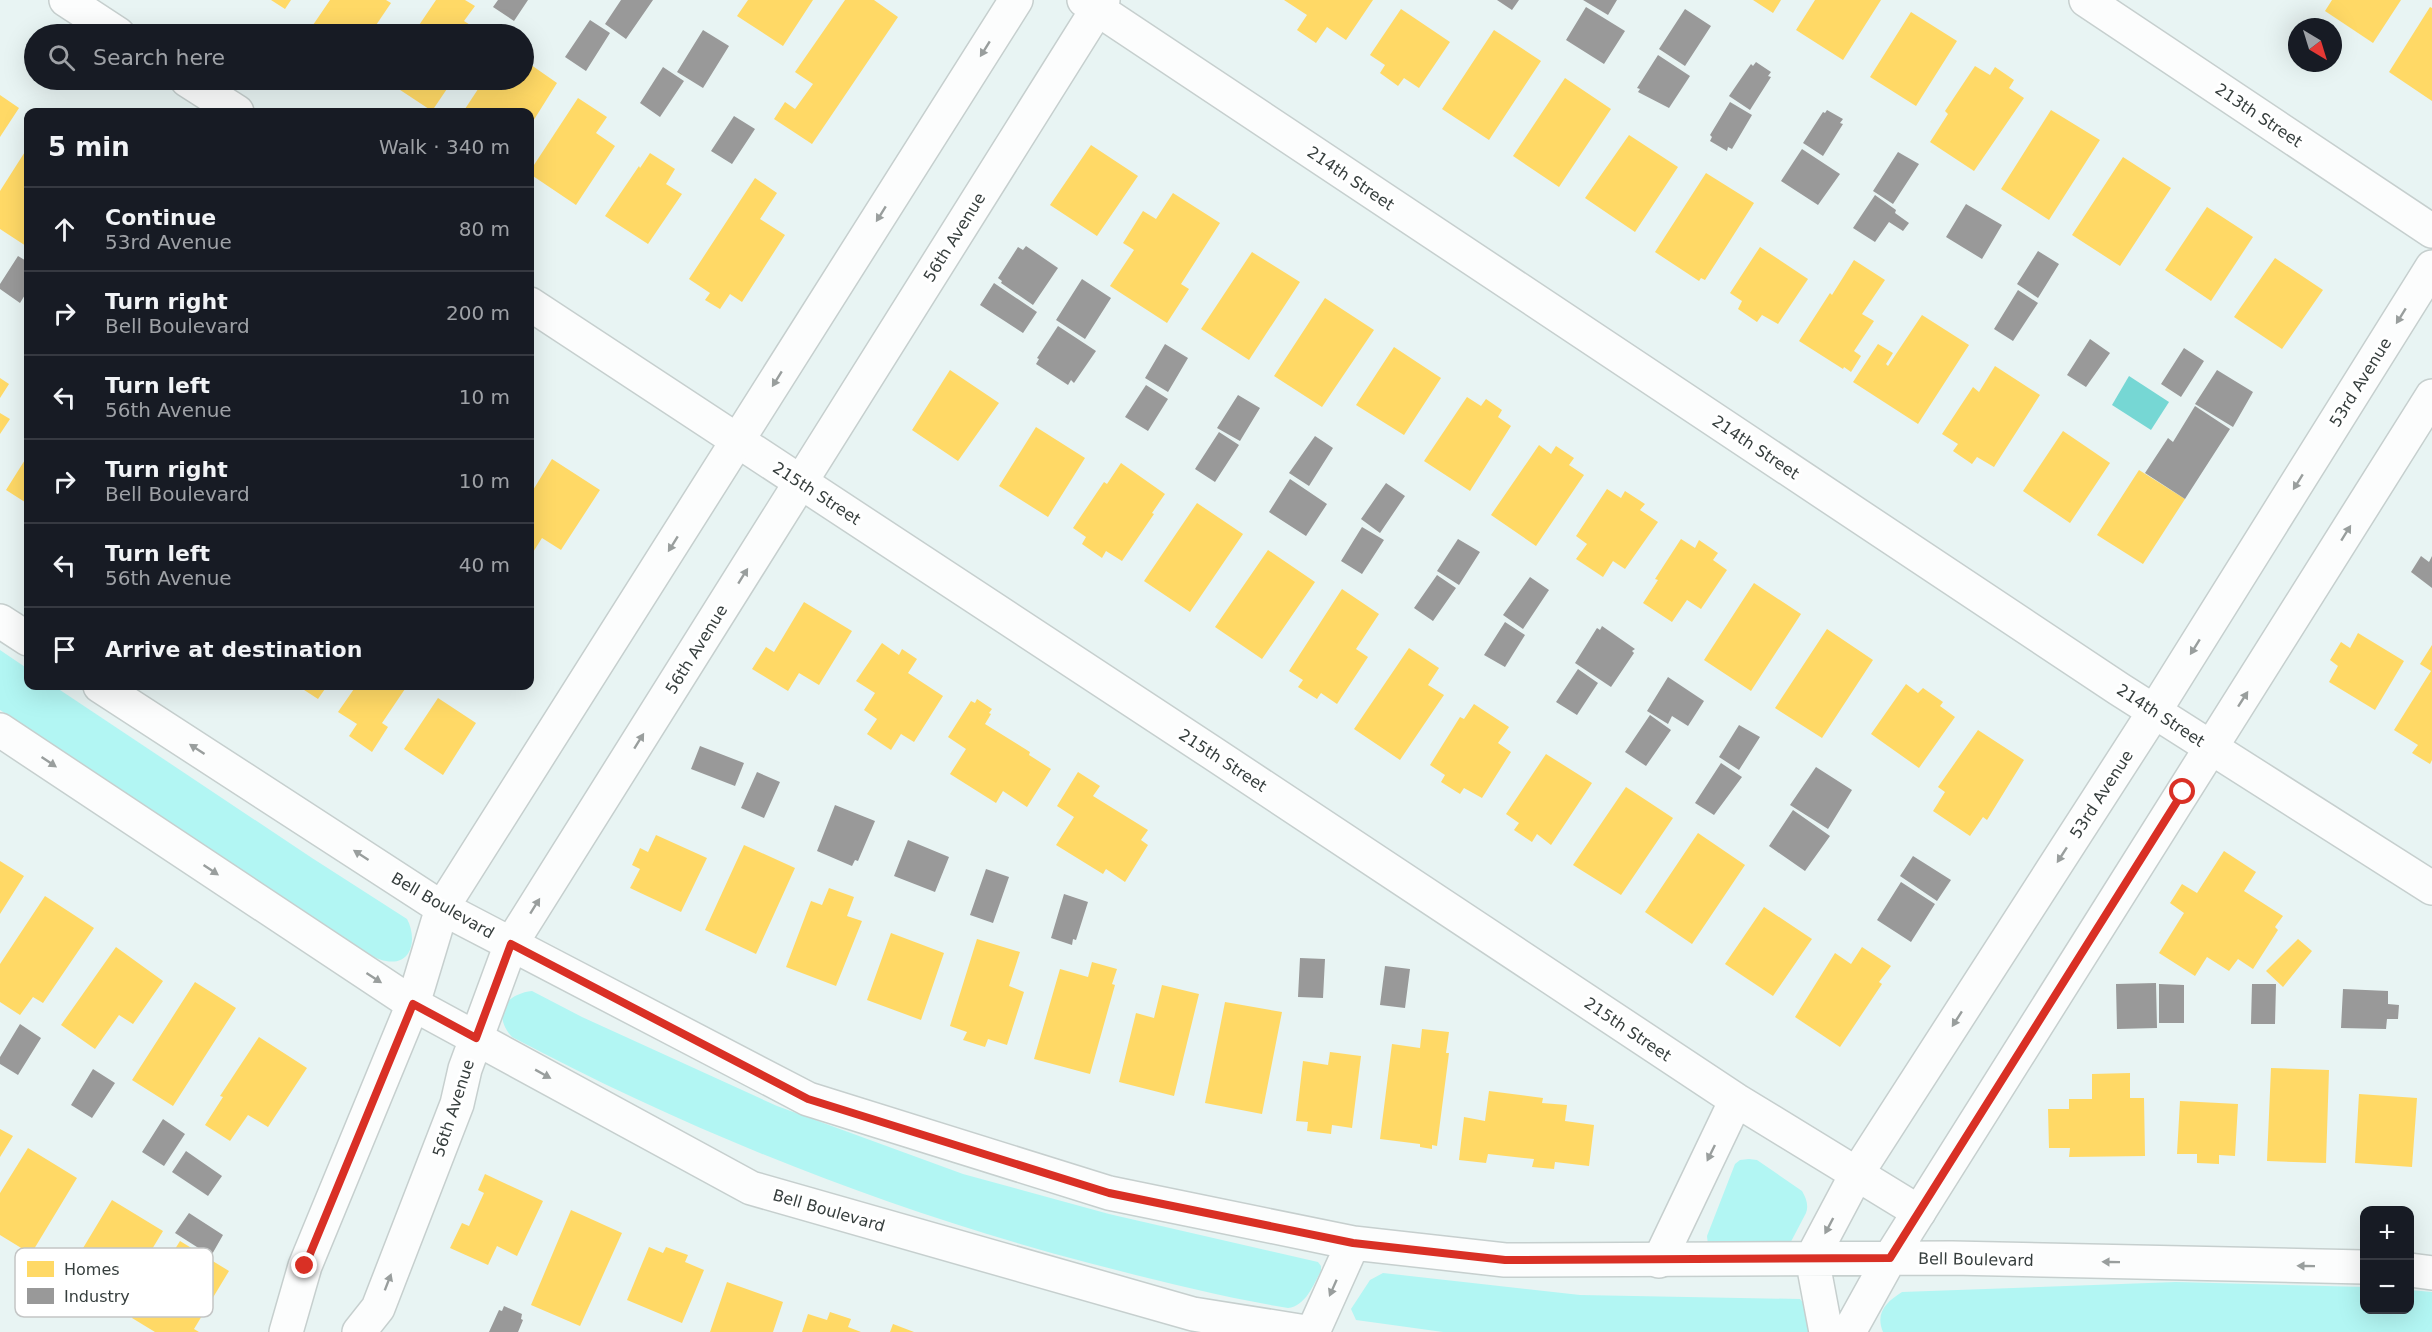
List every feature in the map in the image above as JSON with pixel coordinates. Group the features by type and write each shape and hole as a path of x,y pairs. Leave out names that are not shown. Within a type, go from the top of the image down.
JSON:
{"street":[{"path":"66,0 103,24"},
{"path":"286,1332 305,1266 413,1004 442,908 1016,0"},
{"name":"213th Street","path":"2086,0 2432,231"},
{"name":"56th Avenue","path":"359,1332 378,1308 457,1104 465,1069 511,944 800,482 1095,3"},
{"name":"214th Street","path":"1095,3 2154,712 2432,888"},
{"path":"203,90 231,108"},
{"name":"53rd Avenue","path":"1812,1258 1856,1174 2154,712 2432,267"},
{"name":"215th Street","path":"534,307 1736,1100 1919,1212"},
{"path":"1850,1332 1890,1258 2432,396"},
{"path":"0,621 24,636"},
{"name":"Bell Boulevard","path":"106,690 442,908 808,1099 1109,1193 1353,1243 1505,1260 1890,1258 2360,1268"},
{"name":"Bell Boulevard","path":"0,730 413,1004 751,1188 1193,1314 1306,1332"},
{"path":"1659,1261 1736,1100"},
{"path":"1313,1332 1353,1243"},
{"path":"1812,1258 1826,1332"},
{"path":"2414,1271 2432,1273"}],"shaded area":[{"path":"2129,376 2169,402 2151,430 2112,405"},
{"path":"0,650 24,666 24,690 60,690 407,919 412,942 407,955 395,961 386,961 364,951 0,710"},
{"path":"532,991 582,1017 777,1106 963,1174 1109,1214 1318,1262 1321,1271 1312,1288 1300,1303 1288,1308 1263,1304 1089,1263 1014,1242 866,1194 651,1106 512,1037 503,1021 504,1007 515,996"},
{"path":"1740,1160 1757,1160 1802,1191 1806,1199 1806,1213 1784,1255 1708,1245 1707,1236 1735,1164"},
{"path":"1383,1273 1580,1295 1800,1299 1818,1332 1443,1332 1356,1320 1351,1309 1370,1280"},
{"path":"2176,1282 2360,1287 2360,1314 2414,1314 2414,1290 2432,1292 2432,1332 1883,1332 1880,1319 1883,1309 1902,1292"}],"building: Homes":[{"path":"271,0 291,0 285,9"},
{"path":"330,0 386,0 391,3 377,24 314,24"},
{"path":"436,0 465,0 475,6 464,21 469,24 420,24"},
{"path":"748,0 813,0 783,46 737,16"},
{"path":"845,0 874,0 898,17 812,144 774,119 785,102 795,109 813,84 795,72"},
{"path":"1284,0 1373,0 1346,40 1327,27 1316,43 1297,30 1307,15"},
{"path":"1753,0 1781,0 1773,13"},
{"path":"1815,0 1881,0 1843,60 1796,30"},
{"path":"2332,0 2401,0 2373,43 2342,22 2342,18 2336,18 2325,11"},
{"path":"2430,7 2432,8 2432,101 2389,72"},
{"path":"1401,9 1450,42 1419,88 1404,78 1398,86 1380,73 1385,65 1370,55"},
{"path":"1911,12 1957,41 1916,106 1870,77"},
{"path":"1494,30 1541,61 1489,140 1442,109"},
{"path":"1975,66 1990,75 1995,67 2014,80 2009,88 2024,98 1974,171 1930,142 1948,114 1945,111"},
{"path":"534,67 557,83 534,120 534,108 466,108 477,90 534,90"},
{"path":"1565,78 1611,109 1559,187 1513,156"},
{"path":"400,90 446,90 434,108 427,108"},
{"path":"0,95 19,108 0,137"},
{"path":"578,98 607,117 596,133 615,146 576,205 534,177 534,165"},
{"path":"2051,110 2100,140 2049,220 2001,189"},
{"path":"1629,135 1678,167 1635,232 1585,198"},
{"path":"1091,145 1138,176 1097,236 1050,205"},
{"path":"24,153 24,245 0,229 0,191"},
{"path":"650,153 675,169 666,184 682,194 648,244 605,216"},
{"path":"2123,157 2171,188 2120,266 2072,235"},
{"path":"1706,173 1754,203 1705,280 1701,278 1699,281 1655,252"},
{"path":"755,178 777,193 760,219 785,235 742,302 730,294 720,309 705,300 710,293 689,279"},
{"path":"1173,193 1220,223 1181,284 1189,289 1167,323 1110,286 1134,250 1123,243 1143,211 1156,219"},
{"path":"2207,207 2253,237 2211,301 2165,270"},
{"path":"1760,247 1808,279 1778,324 1762,315 1757,322 1738,309 1742,301 1730,293"},
{"path":"1252,252 1300,282 1249,360 1201,329"},
{"path":"2275,258 2323,290 2282,349 2234,317"},
{"path":"1854,260 1885,280 1862,314 1874,321 1854,351 1861,356 1851,372 1799,341"},
{"path":"1325,298 1374,330 1322,407 1274,376"},
{"path":"1922,315 1969,345 1918,424 1853,382 1878,344 1893,353 1886,364 1888,366"},
{"path":"1394,347 1441,378 1404,435 1356,405"},
{"path":"1995,366 2040,395 1994,467 1977,457 1972,464 1953,451 1958,444 1942,434 1973,387 1979,392"},
{"path":"950,370 999,403 958,461 912,430"},
{"path":"0,378 9,384 0,398"},
{"path":"1467,397 1481,406 1486,399 1502,410 1498,417 1511,426 1470,491 1424,461"},
{"path":"0,413 10,419 0,434"},
{"path":"1036,427 1085,458 1048,517 999,486"},
{"path":"2063,431 2110,463 2070,523 2023,491"},
{"path":"1539,445 1551,454 1556,446 1574,458 1569,465 1584,475 1536,546 1491,515"},
{"path":"552,459 600,490 561,550 542,538 534,551 534,488"},
{"path":"24,461 24,501 6,490"},
{"path":"1121,463 1165,494 1122,561 1106,551 1102,558 1082,544 1086,537 1073,528 1104,482 1107,484"},
{"path":"2139,470 2185,499 2143,564 2097,535"},
{"path":"1607,489 1621,498 1625,491 1645,504 1640,510 1658,522 1625,569 1613,561 1603,577 1576,559 1587,544 1576,536"},
{"path":"1197,503 1243,534 1190,612 1144,581"},
{"path":"1681,539 1695,548 1699,540 1718,553 1713,560 1727,570 1701,609 1687,600 1672,622 1643,603 1658,580 1655,579"},
{"path":"1268,550 1315,582 1262,659 1215,627"},
{"path":"1754,583 1801,614 1751,691 1704,660"},
{"path":"1342,589 1379,614 1356,649 1368,657 1337,704 1321,693 1317,699 1298,687 1303,680 1289,671"},
{"path":"804,602 852,631 819,685 799,673 788,691 752,669 766,647 774,652"},
{"path":"1827,629 1873,660 1822,738 1775,708"},
{"path":"2358,633 2404,661 2375,710 2329,682 2338,666 2330,660 2341,642 2350,648"},
{"path":"882,643 899,655 902,649 917,659 908,673 943,696 914,742 901,734 891,750 867,734 877,719 864,710 875,693 856,681"},
{"path":"2432,645 2432,760 2430,764 2412,753 2418,745 2394,730 2431,671 2420,664"},
{"path":"1409,648 1439,668 1428,685 1444,695 1400,760 1354,729"},
{"path":"1906,684 1918,693 1923,688 1943,702 1940,706 1955,717 1919,768 1871,734"},
{"path":"304,690 324,690 318,699"},
{"path":"353,690 404,690 382,723 388,727 372,752 349,736 357,724 338,712"},
{"path":"438,698 476,723 443,775 404,749"},
{"path":"977,699 992,709 985,724 1030,752 1029,755 1051,769 1027,807 1003,791 996,803 950,774 966,749 948,737 971,701 975,703"},
{"path":"1474,704 1509,727 1498,743 1511,752 1482,798 1464,788 1460,794 1441,782 1445,775 1430,765 1460,717 1464,719"},
{"path":"1978,730 2024,760 1987,820 1983,817 1970,836 1933,811 1945,792 1938,787"},
{"path":"1546,754 1592,783 1551,845 1537,834 1532,842 1514,830 1519,823 1506,814"},
{"path":"1078,772 1100,786 1093,796 1148,830 1141,840 1148,845 1125,882 1106,869 1103,874 1056,845 1074,817 1057,806"},
{"path":"1626,787 1673,818 1621,895 1573,865"},
{"path":"1698,833 1745,865 1692,944 1645,912"},
{"path":"656,835 707,858 681,912 630,888 640,869 632,865 640,848 648,852"},
{"path":"744,845 795,868 756,954 705,930"},
{"path":"2224,851 2256,872 2244,891 2283,916 2275,927 2278,930 2253,969 2238,959 2229,971 2207,957 2195,976 2159,953 2184,913 2170,903 2182,884 2197,893"},
{"path":"0,861 24,876 0,914"},
{"path":"829,888 854,897 847,916 862,921 836,986 786,967 811,901 822,905"},
{"path":"45,896 94,928 43,1003 33,997 20,1015 0,1002 0,964"},
{"path":"1764,907 1812,939 1773,996 1725,964"},
{"path":"891,933 944,953 921,1020 867,1000"},
{"path":"977,939 1020,952 1009,986 1024,992 1007,1045 988,1039 985,1047 963,1040 967,1032 950,1026"},
{"path":"2298,939 2312,951 2283,987 2266,971"},
{"path":"116,947 163,981 133,1024 119,1015 95,1049 61,1025"},
{"path":"1862,947 1891,966 1879,982 1882,984 1840,1047 1795,1017 1835,953 1851,964"},
{"path":"1092,962 1117,969 1112,984 1115,985 1090,1074 1034,1059 1060,969 1088,977"},
{"path":"195,982 236,1008 173,1106 132,1080"},
{"path":"1162,985 1199,994 1174,1096 1119,1082 1136,1013 1154,1018"},
{"path":"1225,1002 1282,1012 1262,1114 1205,1103"},
{"path":"1422,1029 1449,1032 1446,1053 1449,1053 1437,1146 1432,1145 1432,1149 1420,1147 1420,1144 1380,1139 1392,1044 1420,1048"},
{"path":"259,1037 307,1068 268,1127 248,1115 230,1141 205,1125 223,1097 220,1096"},
{"path":"1330,1052 1361,1056 1352,1128 1332,1125 1331,1134 1307,1131 1308,1122 1296,1121 1303,1061 1328,1065"},
{"path":"2271,1068 2329,1070 2326,1163 2267,1161"},
{"path":"2130,1073 2130,1098 2144,1098 2145,1156 2069,1157 2070,1148 2049,1148 2048,1109 2069,1109 2069,1099 2092,1099 2092,1074"},
{"path":"1489,1091 1543,1098 1542,1103 1567,1105 1565,1121 1594,1125 1589,1166 1555,1162 1554,1169 1532,1167 1534,1159 1488,1154 1486,1163 1459,1160 1464,1117 1485,1121"},
{"path":"2359,1094 2417,1098 2412,1167 2355,1163"},
{"path":"2180,1101 2238,1104 2235,1156 2219,1155 2219,1164 2197,1163 2197,1154 2177,1154"},
{"path":"0,1129 13,1136 0,1157"},
{"path":"28,1148 77,1178 35,1248 21,1248 0,1235 0,1193"},
{"path":"485,1174 543,1201 517,1256 497,1246 488,1265 450,1248 462,1223 469,1226 484,1193 478,1190"},
{"path":"112,1200 163,1231 153,1248 83,1248"},
{"path":"571,1210 622,1233 580,1326 531,1305"},
{"path":"180,1241 191,1248 176,1248"},
{"path":"649,1247 663,1253 666,1247 688,1255 685,1262 704,1270 682,1323 627,1300"},
{"path":"213,1261 229,1271 213,1298"},
{"path":"727,1282 783,1302 773,1332 710,1332"},
{"path":"830,1312 851,1319 848,1327 861,1332 802,1332 808,1314 827,1320"},
{"path":"201,1317 194,1329 199,1332 155,1332 132,1318"},
{"path":"893,1324 914,1332 890,1332"}],"building: Industry":[{"path":"498,0 528,0 514,21 493,7"},
{"path":"621,0 653,0 626,39 605,24"},
{"path":"1497,0 1519,0 1512,10"},
{"path":"1583,0 1617,0 1608,15"},
{"path":"1586,7 1625,31 1604,64 1566,40"},
{"path":"1685,9 1711,26 1685,66 1659,49"},
{"path":"590,20 610,33 586,71 565,57"},
{"path":"703,30 729,46 703,88 677,72"},
{"path":"1658,55 1690,76 1669,108 1638,92 1640,89 1637,88"},
{"path":"1756,62 1771,72 1768,76 1771,77 1750,110 1729,96 1751,64 1753,66"},
{"path":"663,67 684,81 660,117 640,103"},
{"path":"1730,102 1752,115 1732,149 1728,147 1727,151 1710,141 1712,137 1710,135"},
{"path":"1827,110 1843,119 1840,123 1843,124 1823,156 1803,143 1823,112"},
{"path":"734,116 755,129 732,164 711,151"},
{"path":"1802,149 1840,174 1818,205 1781,181"},
{"path":"1898,152 1919,164 1893,204 1873,191"},
{"path":"1875,195 1909,223 1903,231 1889,222 1875,242 1853,228"},
{"path":"1966,204 2002,225 1982,259 1946,237"},
{"path":"1026,246 1058,268 1033,305 1001,283 1002,281 998,278 1018,247 1023,250"},
{"path":"2038,251 2059,264 2038,298 2017,284"},
{"path":"18,256 24,260 24,296 20,303 0,289 0,284"},
{"path":"1082,279 1111,298 1085,339 1056,320"},
{"path":"994,283 1037,312 1023,333 980,305"},
{"path":"2018,290 2038,303 2013,341 1994,329"},
{"path":"1058,326 1096,351 1074,383 1071,380 1068,385 1036,364 1039,359 1037,358"},
{"path":"2090,339 2110,353 2086,387 2067,375"},
{"path":"1165,344 1188,358 1168,392 1145,378"},
{"path":"2184,348 2204,361 2181,397 2161,384"},
{"path":"2217,370 2253,392 2233,427 2195,404"},
{"path":"1146,385 1168,399 1148,431 1125,417"},
{"path":"1238,395 1260,408 1240,441 1217,428"},
{"path":"2195,406 2230,429 2185,499 2145,473 2168,438 2173,442"},
{"path":"1219,432 1239,445 1215,482 1195,469"},
{"path":"1315,436 1333,448 1309,486 1289,473"},
{"path":"1290,479 1327,504 1306,536 1269,512"},
{"path":"1386,483 1405,496 1380,533 1361,519"},
{"path":"1362,527 1384,540 1362,574 1341,561"},
{"path":"1458,539 1480,552 1459,585 1437,571"},
{"path":"2421,556 2429,562 2432,556 2432,588 2411,572"},
{"path":"1437,575 1456,588 1433,621 1414,608"},
{"path":"1530,577 1549,590 1523,629 1503,615"},
{"path":"1505,622 1525,635 1505,667 1484,655"},
{"path":"1602,626 1635,649 1611,687 1575,663 1597,628 1600,630"},
{"path":"1578,669 1598,683 1577,715 1556,702"},
{"path":"1668,677 1704,701 1688,726 1672,716 1668,724 1647,711"},
{"path":"1650,715 1671,730 1646,766 1625,752"},
{"path":"1739,725 1760,737 1739,770 1719,757"},
{"path":"700,746 744,763 735,786 691,769"},
{"path":"1721,763 1742,777 1714,815 1695,803"},
{"path":"1816,767 1852,790 1828,829 1790,805"},
{"path":"757,772 780,782 764,818 741,808"},
{"path":"835,805 875,821 858,861 855,860 852,866 817,851"},
{"path":"1793,810 1830,836 1805,871 1769,846"},
{"path":"908,840 949,857 935,892 894,876"},
{"path":"1913,856 1951,880 1937,901 1900,876"},
{"path":"986,869 1009,877 993,923 970,915"},
{"path":"1901,882 1935,904 1911,942 1877,920"},
{"path":"1064,894 1088,902 1076,940 1073,939 1072,945 1051,938"},
{"path":"1300,958 1325,959 1323,998 1298,997"},
{"path":"1385,966 1410,969 1405,1008 1380,1005"},
{"path":"2156,983 2157,1028 2117,1029 2116,984"},
{"path":"2159,984 2184,985 2184,1023 2159,1023"},
{"path":"2252,984 2276,984 2275,1024 2251,1024"},
{"path":"2343,989 2388,991 2388,1004 2399,1005 2398,1019 2387,1019 2386,1029 2341,1028"},
{"path":"20,1024 41,1038 18,1075 0,1064 0,1057"},
{"path":"93,1069 115,1083 92,1118 71,1105"},
{"path":"163,1119 185,1134 164,1166 142,1152"},
{"path":"186,1151 222,1176 208,1196 172,1172"},
{"path":"189,1213 223,1235 213,1252 213,1248 198,1248 175,1233"},
{"path":"504,1306 522,1314 521,1319 523,1320 518,1332 489,1332 499,1310 502,1311"}],"route":[{"path":"305,1266 413,1004 476,1038 511,944 808,1099 1109,1193 1353,1243 1505,1260 1890,1258 2183,792"}]}
